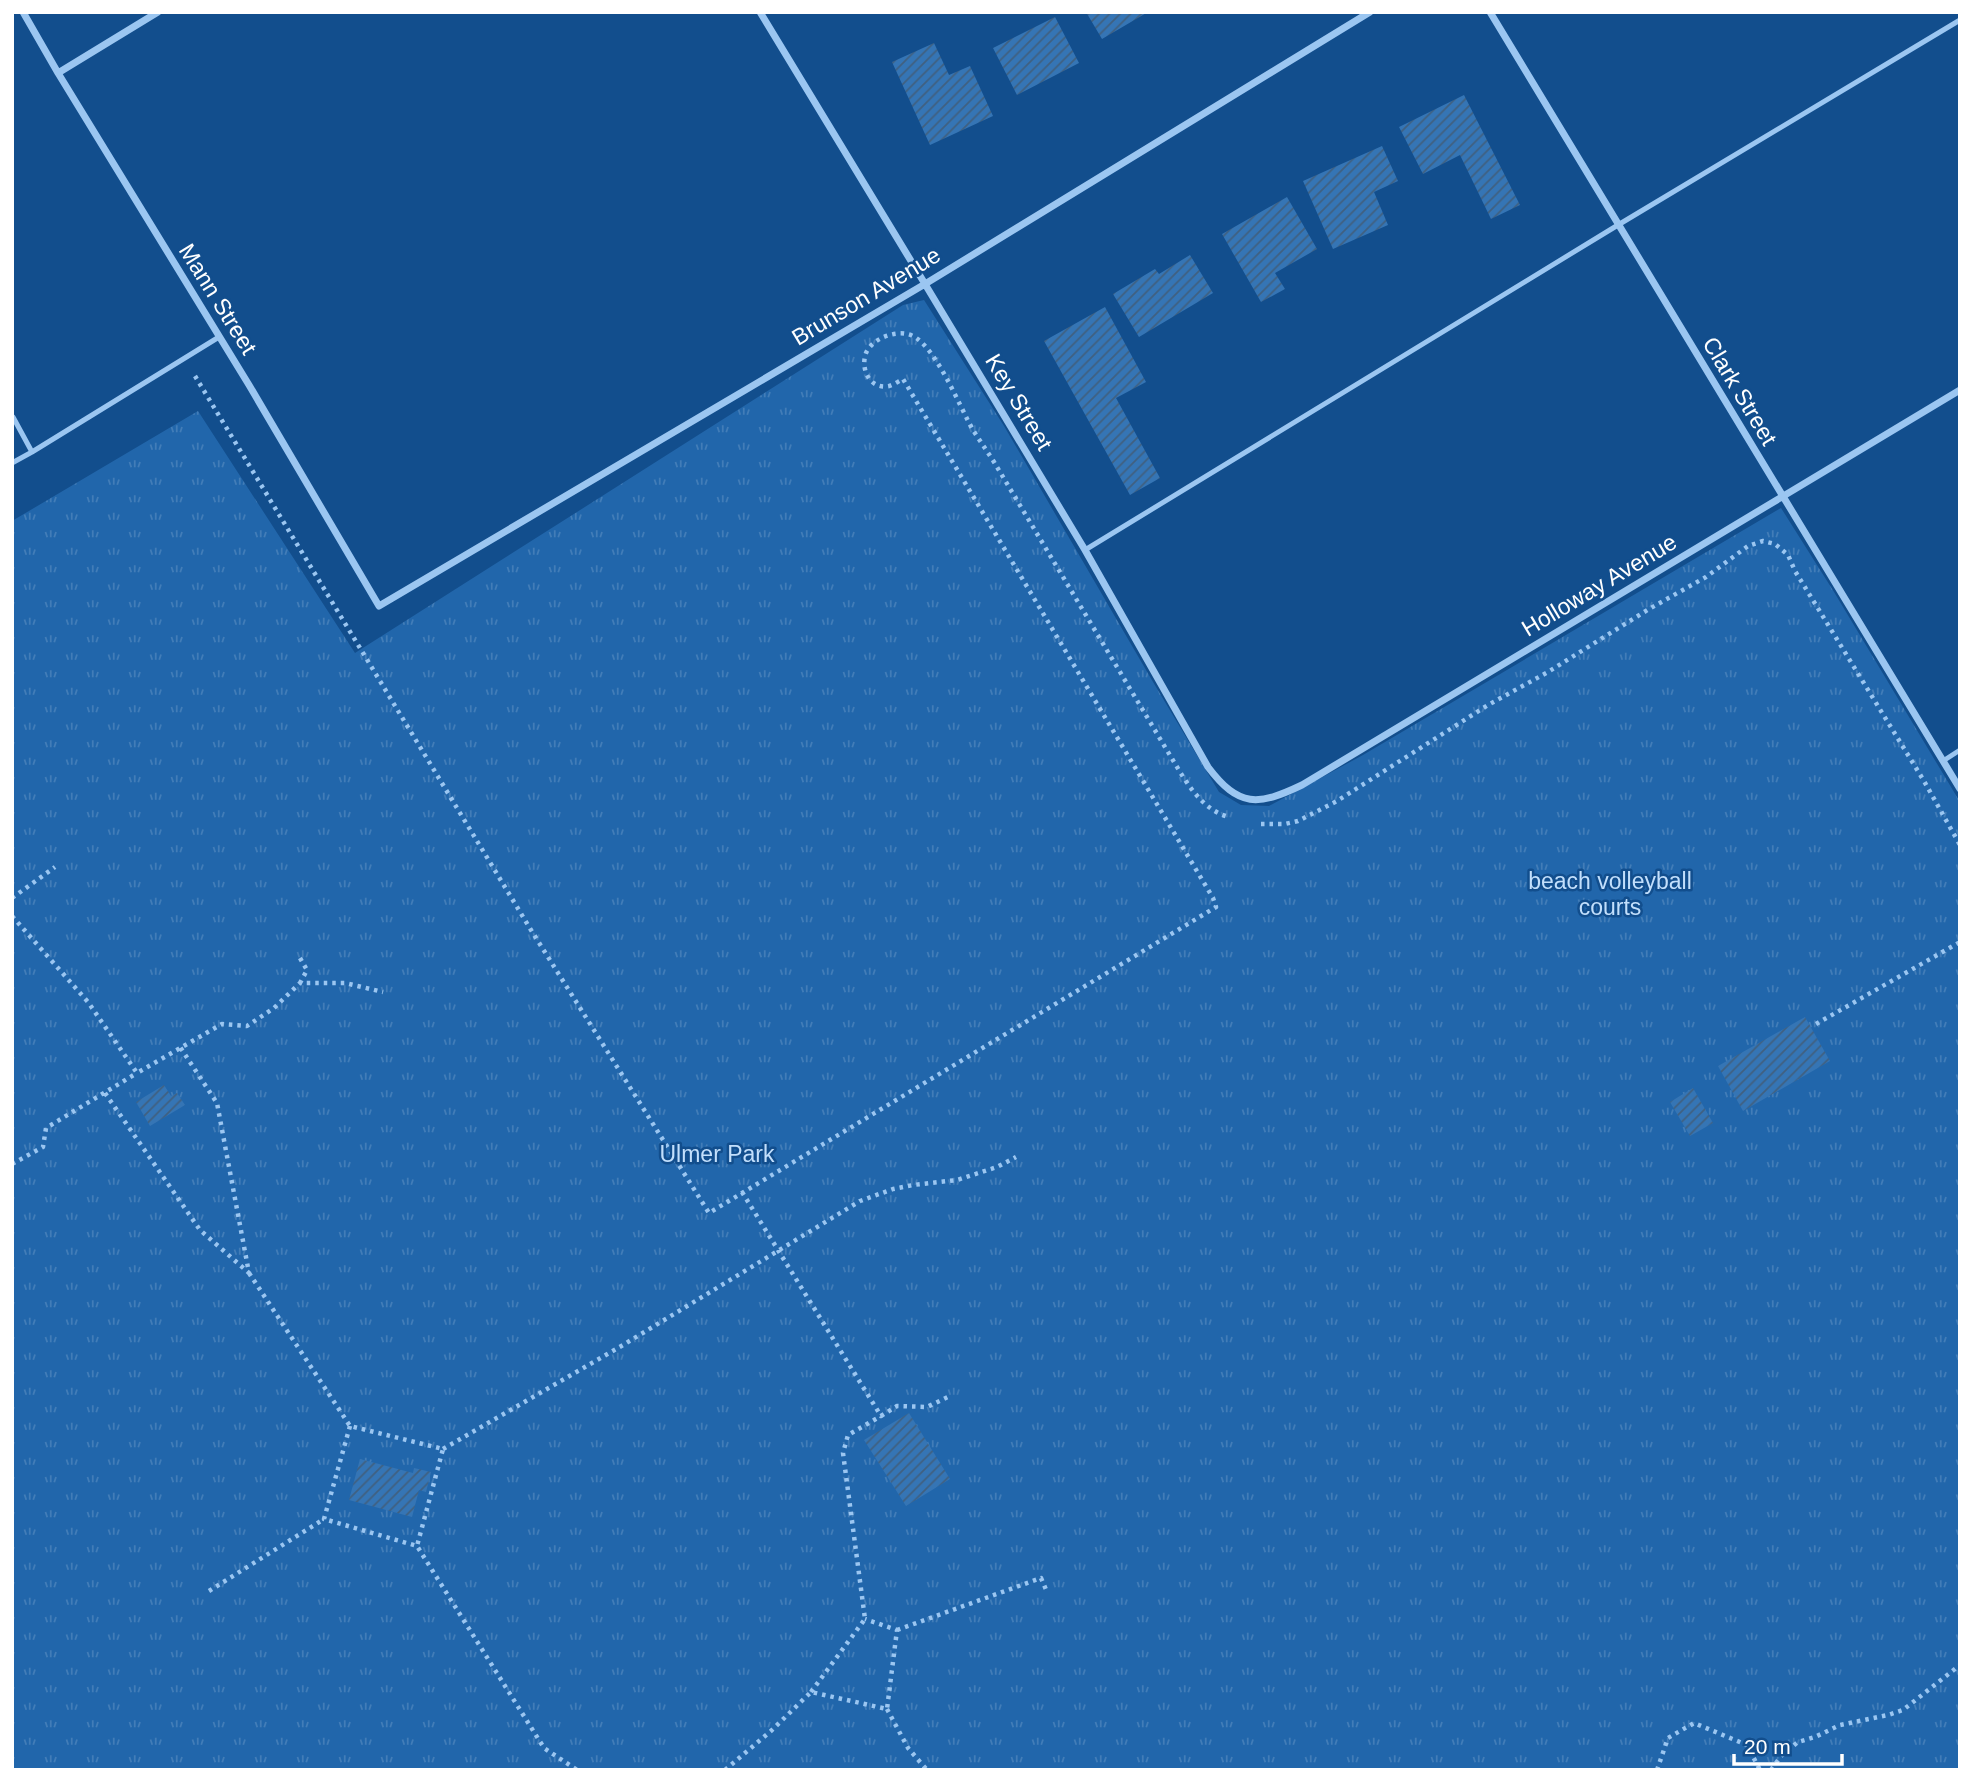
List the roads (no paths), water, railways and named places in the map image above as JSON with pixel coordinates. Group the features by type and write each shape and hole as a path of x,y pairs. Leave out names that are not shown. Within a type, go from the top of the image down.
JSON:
{"street":[{"name":"Mann Street","path":"23,12 379,606"},
{"path":"58,73 158,12"},
{"name":"Key Street","path":"760,12 1085,550 1209,767 1227,790 1238,797 1252,800"},
{"name":"Brunson Avenue","path":"379,606 926,284 1370,12"},
{"name":"Clark Street","path":"1490,12 1960,789"},
{"name":"Holloway Avenue","path":"1252,800 1279,796 1302,785 1960,390"}],"lane":[{"path":"1085,550 1960,20"},
{"path":"12,463 219,337"},
{"path":"13,417 33,452"},
{"path":"1942,761 1960,750"}],"park label":[{"name":"beach volleyball courts","path":"1610,894"},
{"name":"Ulmer Park","path":"717,1154"}]}
